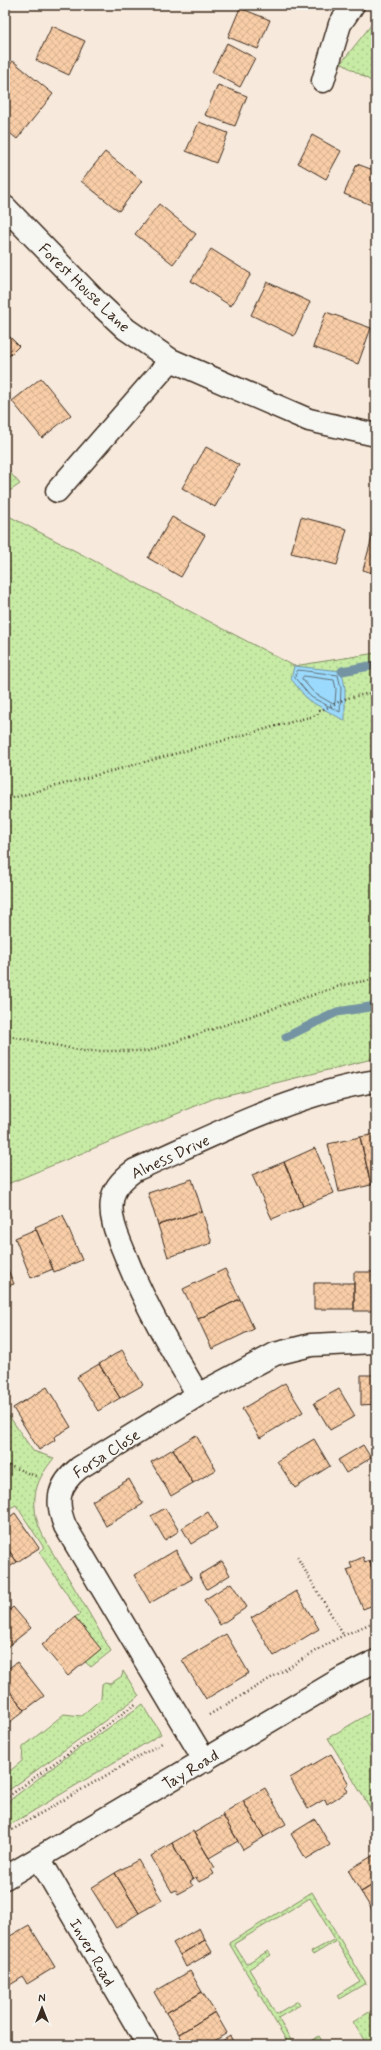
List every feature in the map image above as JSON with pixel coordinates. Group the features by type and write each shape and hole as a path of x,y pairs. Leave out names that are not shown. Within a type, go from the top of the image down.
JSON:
{"street":[{"path":"323,81 340,24 354,5"},
{"name":"Forest House Lane","path":"5,207 96,301 126,329 171,360 309,420 376,435"},
{"path":"57,491 171,360"},
{"name":"Alness Drive","path":"198,1395 155,1322 141,1295 112,1220 112,1200 115,1190 126,1177 135,1170 268,1112 310,1097 376,1081"},
{"name":"Forsa Close","path":"205,1761 65,1526 59,1507 62,1486 67,1477 78,1468 198,1395 263,1359 290,1349 331,1343 376,1342"},
{"name":"Tay Road","path":"5,1878 205,1761 344,1677 376,1661"},
{"name":"Inver Road","path":"39,1858 148,2045"}],"path":[{"path":"5,800 317,715 320,711 347,698 376,692"},
{"path":"5,1035 84,1051 148,1051 342,985 376,979"},
{"path":"5,1464 62,1486"},
{"path":"297,1557 344,1636"},
{"path":"5,1799 160,1687"}],"green space":[{"path":"376,19 376,84 341,63"},
{"path":"5,467 20,484 5,494"},
{"path":"5,514 294,666 376,653 376,1058 215,1098 5,1185"},
{"path":"7,1413 33,1451 54,1458 42,1475 35,1493 36,1517 46,1542 72,1583 111,1651 91,1667 85,1662 75,1617 80,1614 39,1552 44,1548 16,1505 10,1508 5,1500 5,1414"},
{"path":"123,1671 139,1696 5,1793 5,1775 22,1761 23,1747 64,1714 81,1716 101,1699 102,1685 105,1683 110,1684 122,1676"},
{"path":"143,1704 161,1734 5,1828 5,1804 65,1758"},
{"path":"370,1713 376,1724 376,1818 328,1738"},
{"path":"312,1892 366,1983 339,1999 337,1995 360,1981 336,1941 313,1955 311,1952 335,1939 310,1898 234,1944 246,1964 268,1951 271,1955 249,1969 276,2014 298,2001 300,2005 278,2018 294,2045 289,2045 229,1943"},
{"path":"376,2008 376,2045 367,2045 353,2022"},
{"path":"319,2036 322,2041 316,2045 306,2045"}],"water":[{"path":"294,666 342,671 345,688 345,721 308,700 291,679"}],"building":[{"path":"240,8 270,20 258,49 228,37"},
{"path":"52,26 85,41 69,75 36,60"},
{"path":"227,43 255,58 240,87 212,72"},
{"path":"13,61 53,94 17,139 5,129 5,71"},
{"path":"218,85 247,96 235,126 205,115"},
{"path":"199,122 228,133 216,163 186,151"},
{"path":"312,135 341,151 326,179 298,163"},
{"path":"105,152 142,181 119,211 81,181"},
{"path":"357,164 376,171 376,201 374,206 344,194"},
{"path":"159,204 196,234 173,264 135,234"},
{"path":"211,249 251,274 231,306 191,281"},
{"path":"267,282 310,302 294,336 251,315"},
{"path":"326,312 371,328 358,364 313,347"},
{"path":"5,332 19,346 5,360"},
{"path":"41,378 71,415 42,438 12,401"},
{"path":"206,447 239,465 215,507 182,488"},
{"path":"172,517 205,535 181,577 148,558"},
{"path":"301,517 347,529 337,565 291,553"},
{"path":"373,534 376,535 376,574 363,570"},
{"path":"376,1134 376,1184 371,1185 360,1137"},
{"path":"360,1137 371,1185 339,1192 328,1144"},
{"path":"315,1148 334,1193 303,1206 284,1162"},
{"path":"284,1162 303,1206 272,1219 252,1175"},
{"path":"192,1179 202,1211 158,1225 148,1193"},
{"path":"202,1211 212,1243 168,1257 158,1225"},
{"path":"63,1215 82,1260 54,1272 35,1227"},
{"path":"36,1229 53,1269 31,1278 15,1238"},
{"path":"5,1263 14,1284 5,1287"},
{"path":"225,1269 240,1299 198,1319 183,1289"},
{"path":"354,1272 376,1272 376,1311 354,1311"},
{"path":"314,1283 354,1283 354,1309 314,1309"},
{"path":"240,1299 254,1329 212,1349 198,1319"},
{"path":"122,1350 143,1385 120,1398 99,1364"},
{"path":"99,1364 120,1398 98,1411 77,1377"},
{"path":"361,1375 376,1375 376,1404 361,1405"},
{"path":"285,1383 303,1412 260,1438 242,1409"},
{"path":"47,1387 71,1427 54,1437 55,1440 39,1450 13,1408"},
{"path":"339,1389 355,1416 330,1430 314,1403"},
{"path":"196,1435 216,1470 193,1483 173,1449"},
{"path":"314,1439 330,1466 295,1488 277,1461"},
{"path":"363,1445 371,1458 346,1473 338,1460"},
{"path":"173,1449 193,1483 171,1496 151,1462"},
{"path":"129,1479 143,1504 106,1526 92,1501"},
{"path":"165,1508 179,1531 165,1540 151,1516"},
{"path":"208,1512 217,1528 191,1544 182,1528"},
{"path":"15,1513 39,1548 17,1562 5,1545 5,1520"},
{"path":"5,1545 17,1562 5,1570"},
{"path":"176,1550 192,1579 150,1603 134,1575"},
{"path":"376,1552 376,1577 369,1561 375,1559 373,1554"},
{"path":"363,1557 365,1563 369,1561 376,1577 376,1604 363,1609 347,1570 352,1568 350,1563"},
{"path":"222,1561 230,1575 207,1589 199,1575"},
{"path":"231,1583 247,1607 220,1625 204,1600"},
{"path":"296,1591 319,1629 274,1656 251,1618"},
{"path":"13,1607 31,1628 7,1647 5,1645 5,1614"},
{"path":"75,1617 101,1649 68,1676 42,1645"},
{"path":"226,1634 249,1673 206,1699 182,1660"},
{"path":"17,1662 44,1696 25,1710 5,1686 5,1671"},
{"path":"5,1686 25,1710 5,1726"},
{"path":"331,1754 349,1784 345,1787 348,1791 327,1804 325,1799 308,1809 290,1778"},
{"path":"265,1788 286,1824 264,1837 243,1801"},
{"path":"243,1801 264,1837 243,1850 222,1814"},
{"path":"223,1816 238,1841 209,1858 194,1833"},
{"path":"315,1819 330,1845 306,1859 291,1834"},
{"path":"193,1831 215,1868 211,1869 214,1874 199,1882 196,1878 193,1880 172,1843"},
{"path":"172,1843 193,1880 190,1882 193,1886 178,1894 176,1890 172,1892 151,1856"},
{"path":"376,1854 376,1883 361,1892 348,1870"},
{"path":"138,1860 162,1900 139,1913 115,1873"},
{"path":"115,1873 139,1913 116,1928 91,1888"},
{"path":"376,1883 376,1912 374,1913 361,1892"},
{"path":"29,1925 55,1967 27,1984 23,1977 5,1988 5,1939"},
{"path":"199,1928 205,1940 180,1955 173,1943"},
{"path":"205,1940 212,1952 186,1967 180,1955"},
{"path":"190,1971 202,1992 166,2013 154,1992"},
{"path":"202,1992 215,2012 179,2034 166,2013"},
{"path":"215,2012 227,2033 208,2045 185,2045 179,2034"},
{"path":"230,2036 235,2045 216,2045"}],"waterway":[{"path":"342,671 376,665"},
{"path":"286,1037 337,1012 376,1006"}]}
